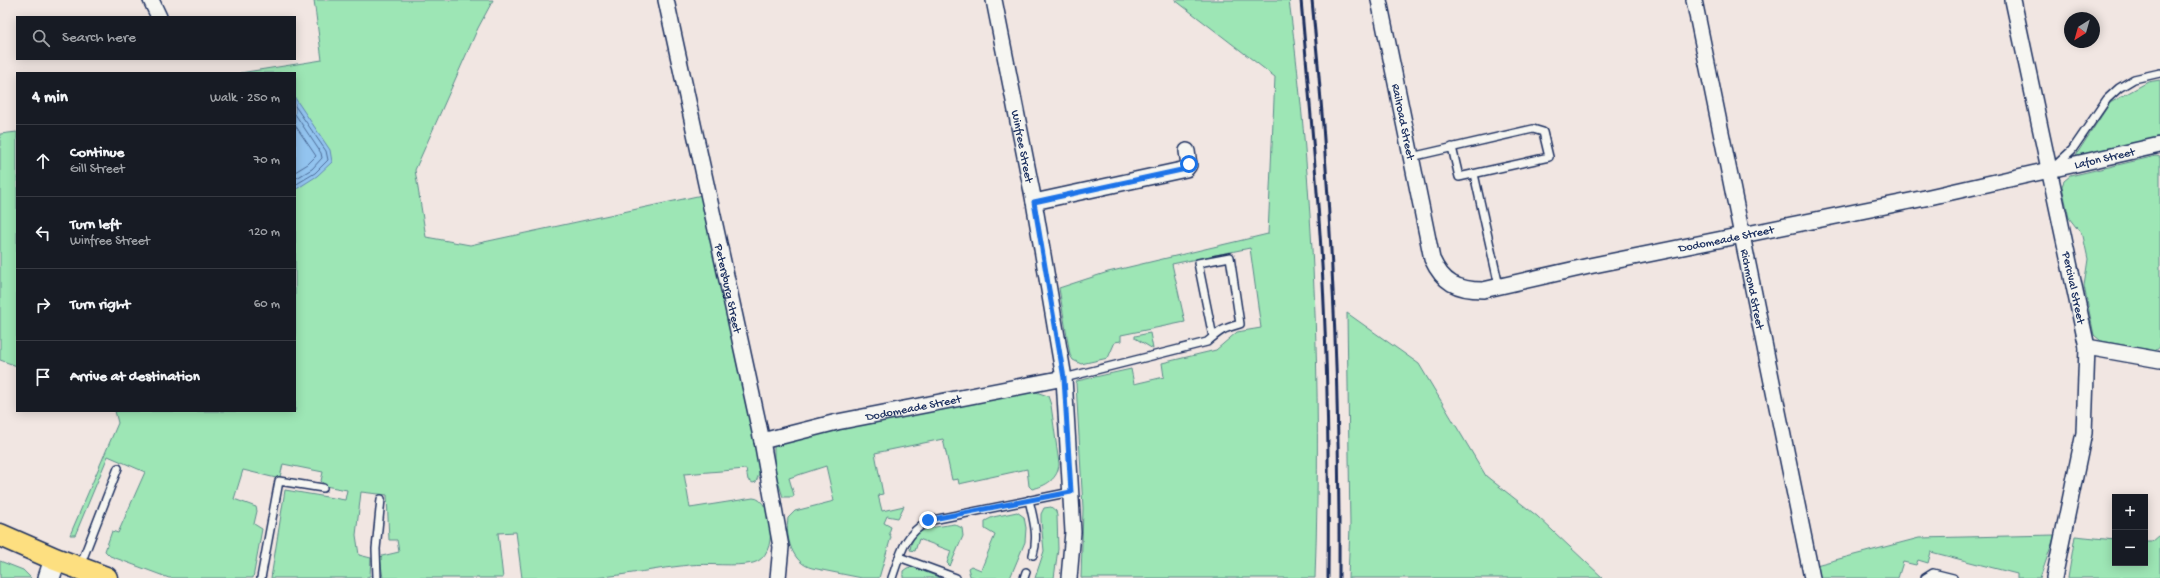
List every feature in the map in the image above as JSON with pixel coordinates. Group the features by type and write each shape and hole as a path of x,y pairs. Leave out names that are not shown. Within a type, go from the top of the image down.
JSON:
{"main road":[{"path":"0,536 52,569 79,568 106,578"}],"street":[{"path":"151,0 159,16"},
{"name":"Petersburg Street","path":"666,0 762,441 781,547 778,578"},
{"name":"Winfree Street","path":"994,0 1034,202 1064,378 1074,532 1069,578"},
{"name":"Railroad Street","path":"1379,0 1429,243"},
{"name":"Richmond Street","path":"1694,0 1812,578"},
{"name":"Percival Street","path":"2013,0 2087,347 2084,433 2054,578"},
{"name":"Lafon Street","path":"2049,170 2160,145"},
{"path":"1034,202 1186,169 1189,164 1186,151"},
{"name":"Dodomeade Street","path":"1429,243 1436,268 1444,278 1455,286 1467,290 1483,290 1741,234 1925,198 2049,170"},
{"path":"2087,347 2160,360"},
{"name":"Dodomeade Street","path":"762,441 837,422 1064,378"}],"lane":[{"path":"2049,170 2063,160 2072,150 2107,99 2119,88 2134,79 2160,73"},
{"path":"1411,157 1452,147 1533,129 1543,132 1549,158 1459,177 1452,147"},
{"path":"1474,174 1499,286"},
{"path":"1064,378 1208,342 1213,337 1220,330 1240,324 1230,257 1198,263 1213,337"},
{"path":"79,568 118,468"},
{"path":"261,578 279,481 323,488"},
{"path":"892,578 908,537 917,527 928,520 1071,492"},
{"path":"378,578 376,549 381,499"},
{"path":"1029,500 1036,534 1036,546 1033,555"},
{"path":"899,557 956,578"},
{"path":"1925,578 1933,573 1953,578"}],"green space":[{"path":"314,0 493,0 478,28 415,170 426,237 470,245 702,195 760,471 756,482 753,483 748,480 746,469 684,474 690,508 753,498 760,501 765,507 771,528 767,550 762,558 753,563 746,564 689,565 595,578 522,578 516,532 498,533 503,578 383,578 380,558 382,556 399,552 397,540 389,540 387,495 361,492 356,535 359,555 371,558 370,576 364,578 271,578 285,490 345,500 347,490 325,486 321,481 323,472 283,464 280,477 276,478 243,470 234,499 256,507 257,511 254,524 262,529 253,578 169,578 110,556 105,551 112,531 118,533 145,472 108,456 76,533 75,535 70,535 118,423 115,412 296,412 296,72 246,72 322,60"},
{"path":"1175,0 1289,0 1305,144 1314,289 1317,434 1315,578 1081,578 1083,508 1077,381 1131,369 1134,384 1164,377 1162,363 1216,350 1237,332 1261,328 1250,248 1172,264 1185,322 1121,335 1121,341 1115,342 1108,358 1081,364 1073,360 1070,355 1059,288 1108,272 1268,234 1275,77"},
{"path":"2160,80 2160,140 2074,158 2110,103 2148,82"},
{"path":"16,132 16,366 0,360 0,134"},
{"path":"2156,156 2160,157 2160,347 2155,351 2101,341 2094,335 2084,286 2088,259 2083,236 2069,218 2062,186 2064,181 2070,176"},
{"path":"1347,313 1419,364 1486,476 1537,516 1603,578 1348,578 1350,526"},
{"path":"1150,333 1153,349 1135,338 1135,336"},
{"path":"1036,392 1048,396 1051,405 1059,464 1054,478 1046,484 1032,489 1029,486 1027,469 959,484 958,479 952,480 943,439 875,453 883,494 878,495 882,511 904,506 898,518 887,516 884,523 891,527 889,533 891,537 879,578 862,578 812,568 799,561 791,548 789,541 787,525 788,518 795,511 834,501 826,466 789,478 794,495 793,497 783,497 774,469 774,444 999,395"},
{"path":"1051,507 1056,511 1057,516 1058,549 1054,578 1035,578 1044,551 1041,514 1044,508"},
{"path":"1017,512 1024,517 1026,528 1025,542 1010,578 977,578 970,576 968,568 971,566 981,570 995,535 985,529 985,521 993,517"},
{"path":"954,524 962,528 963,536 950,566 947,563 951,551 919,539 915,551 910,550 915,536 920,532"},
{"path":"2055,535 2040,578 2017,578 2017,574 1931,552 1928,563 1918,560 1916,565 1903,562 1898,578 1819,578 1816,565 1919,538"},
{"path":"2160,535 2160,578 2068,578 2075,536 2112,540 2112,566 2148,566 2148,542 2152,542"},
{"path":"0,561 23,570 31,578 0,578"},
{"path":"912,567 941,578 903,578 903,571"}],"water":[{"path":"296,99 330,150 332,162 317,176 296,189"}],"railway":[{"path":"1301,0 1316,176 1323,283 1328,430 1328,578"},
{"path":"1312,0 1319,72 1333,289 1338,433 1339,578"}],"route":[{"path":"928,520 1071,492 1064,378 1034,202 1186,169 1189,164"}]}
